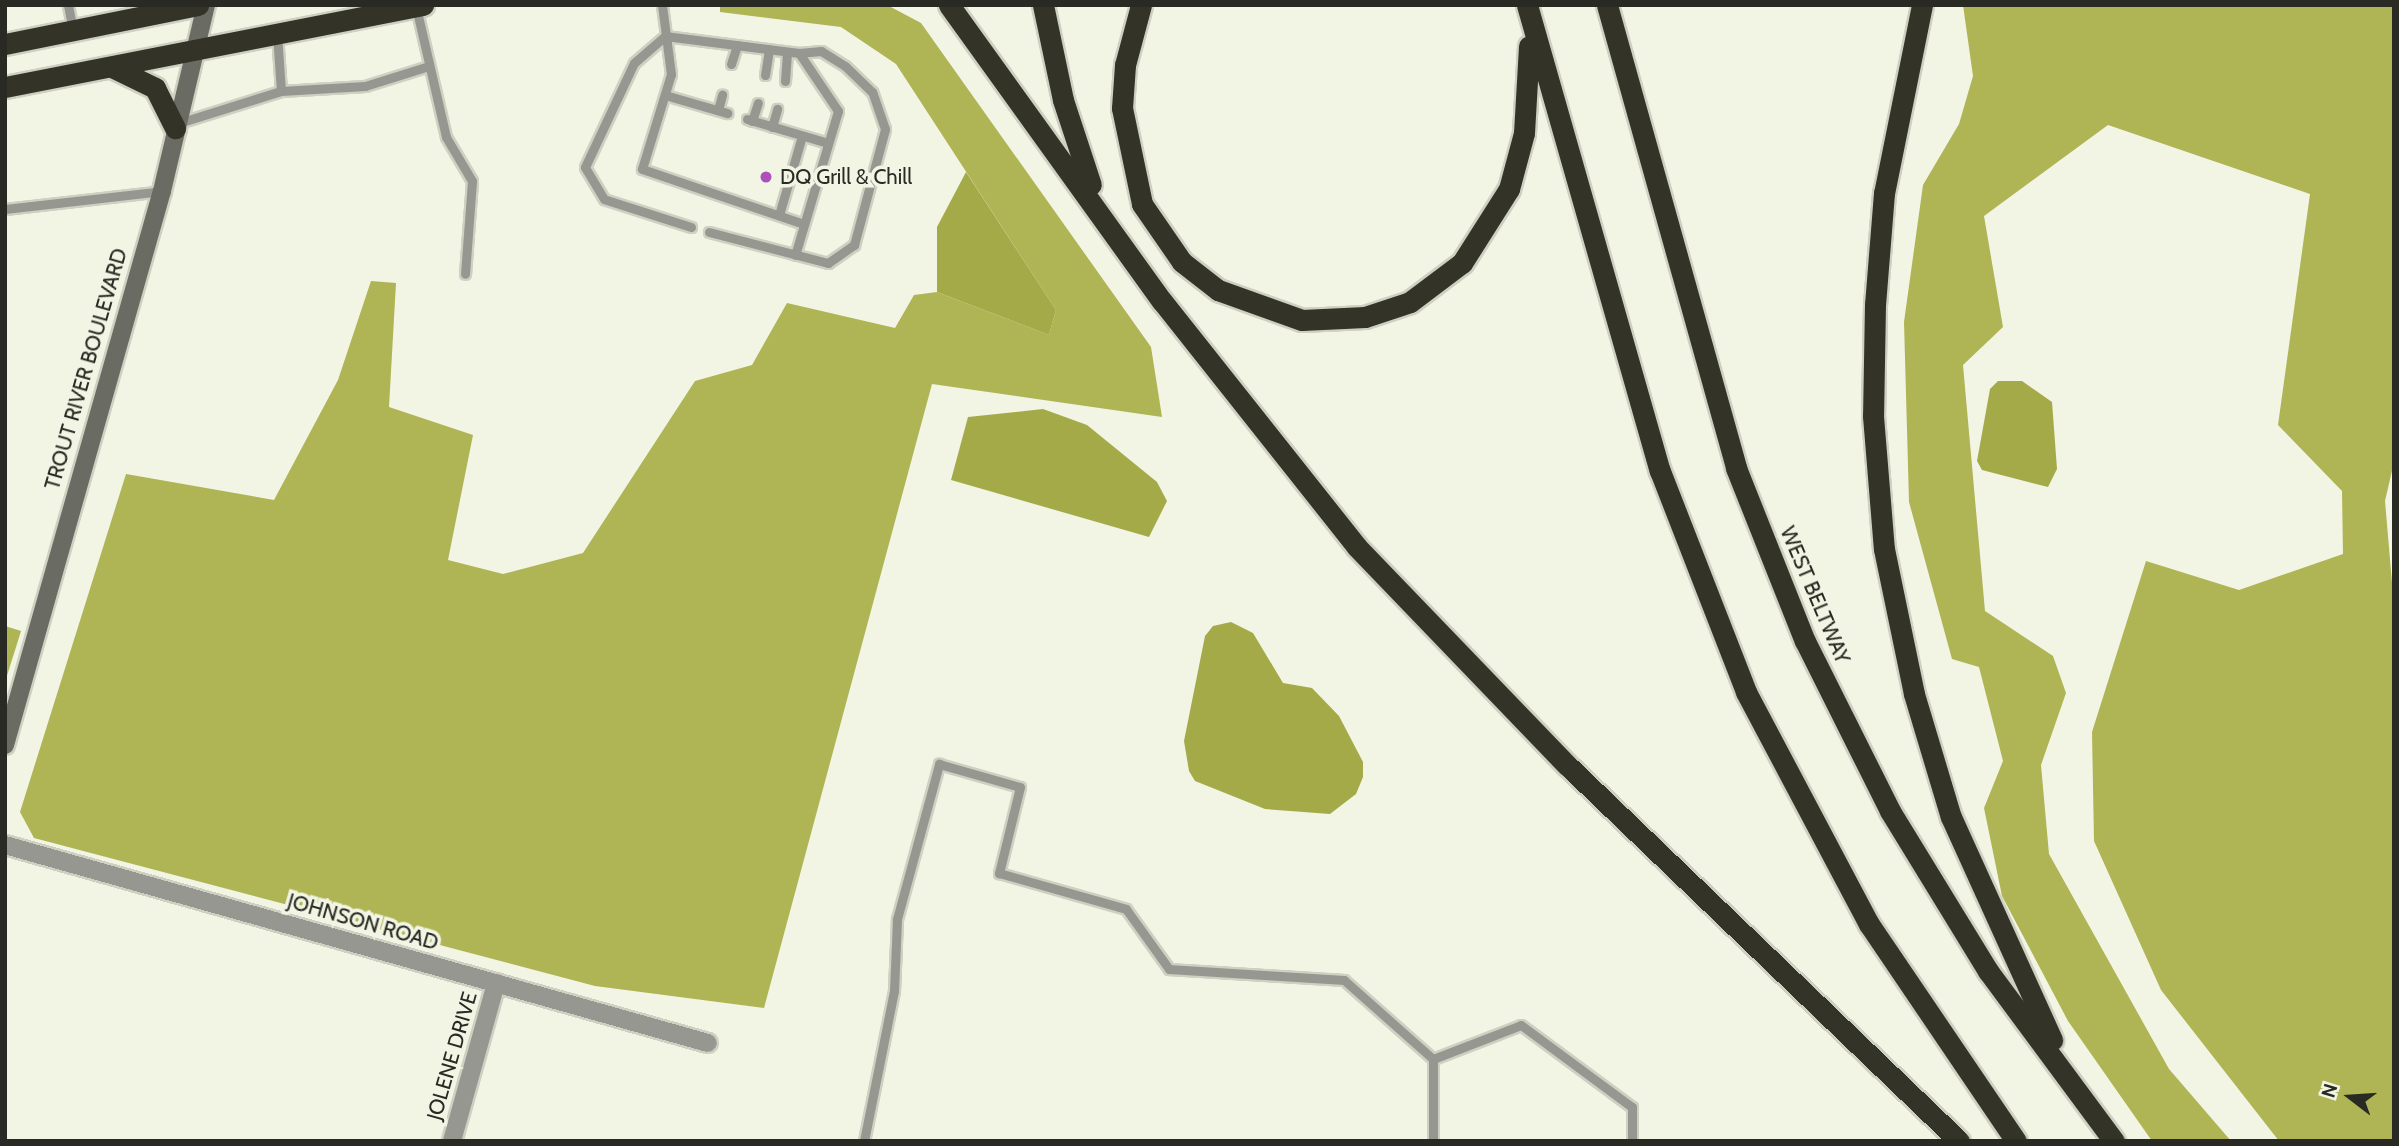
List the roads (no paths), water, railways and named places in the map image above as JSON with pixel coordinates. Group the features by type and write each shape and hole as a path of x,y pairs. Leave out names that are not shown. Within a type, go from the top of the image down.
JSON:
{"highway":[{"path":"5,44 159,9 198,5"},
{"path":"949,5 1258,428 1416,614 1959,1141"},
{"path":"1043,5 1063,100 1098,206"},
{"path":"1141,5 1125,65 1123,119 1133,177 1157,230 1182,262 1218,290 1252,307 1322,322 1365,317 1410,302 1442,282 1487,232 1509,189 1524,133 1531,69 1526,5"},
{"path":"1526,5 1660,471 1746,692 1869,924 2016,1141"},
{"name":"WEST BELTWAY","path":"1607,5 1736,468 1805,641 1890,811 1988,971 2114,1141"},
{"path":"1922,5 1884,193 1875,304 1874,416 1884,549 1914,694 1951,817 2078,1092"},
{"path":"5,87 419,6"},
{"path":"110,67 155,88 176,128"}],"street":[{"name":"TROUT RIVER BOULEVARD","path":"5,745 162,191 206,5"},
{"name":"JOHNSON ROAD","path":"5,845 708,1043"},
{"name":"JOLENE DRIVE","path":"452,1141 496,983"}],"lane":[{"path":"68,5 73,30"},
{"path":"662,5 671,74 642,169 804,223"},
{"path":"419,6 429,66 446,137 472,181 465,274"},
{"path":"277,34 281,91"},
{"path":"691,227 640,213 604,199 585,167 634,63 665,36 787,52 821,51 845,66 872,92 885,129 854,245 828,263 709,232"},
{"path":"731,64 737,45"},
{"path":"765,75 769,49"},
{"path":"785,81 787,52"},
{"path":"794,255 838,111 799,53"},
{"path":"176,128 197,112 281,91 365,86 429,66"},
{"path":"665,94 722,112 722,95"},
{"path":"758,103 750,120 828,143"},
{"path":"772,127 777,109"},
{"path":"779,215 802,135"},
{"path":"5,209 162,191"},
{"path":"864,1141 894,991 897,919 939,764 1020,787 999,873 1126,909 1169,969 1343,980 1433,1059 1433,1141"},
{"path":"1433,1059 1521,1025 1632,1107 1632,1141"}],"place":[{"name":"DQ Grill & Chill","path":"766,177"}]}
